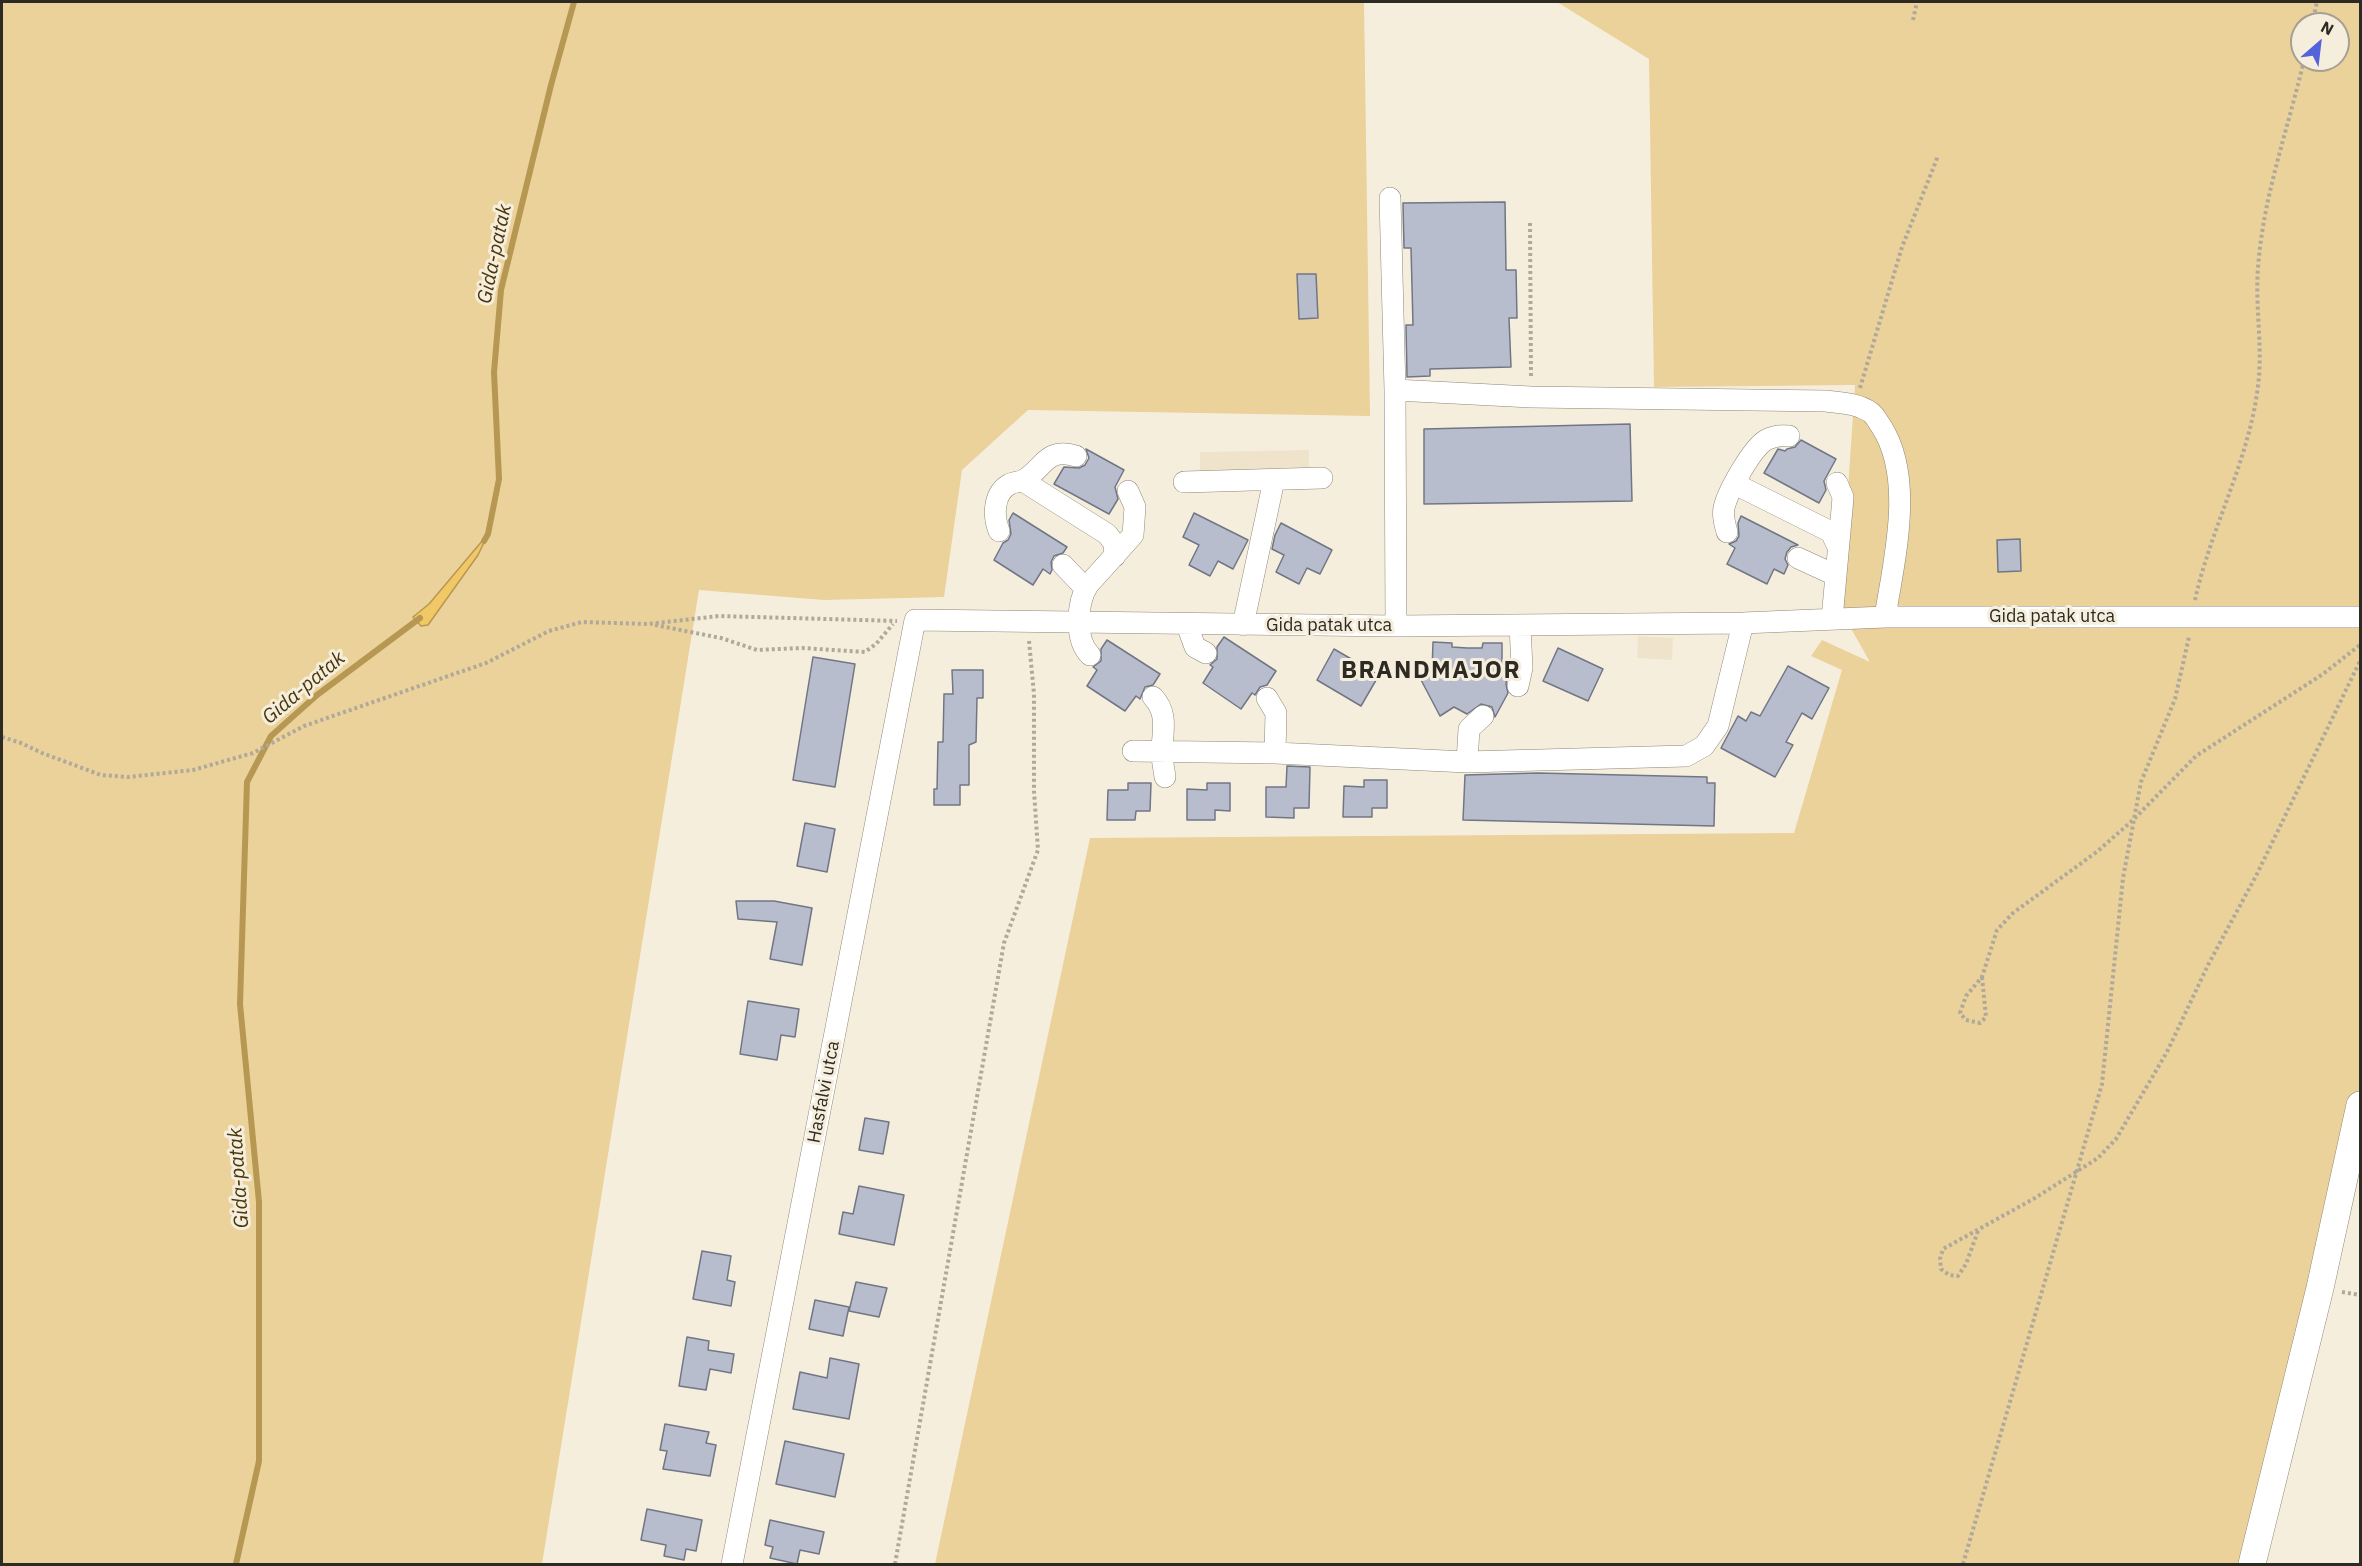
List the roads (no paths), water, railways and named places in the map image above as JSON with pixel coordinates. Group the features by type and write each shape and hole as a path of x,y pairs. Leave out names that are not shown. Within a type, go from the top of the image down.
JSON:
{"main road":[{"path":"2252,1564 2320,1288 2361,1105"}],"street":[{"path":"1390,198 1395,390 1396,626"},
{"path":"1395,390 1531,397 1826,401 1855,405 1872,413 1893,448 1898,471 1900,503 1885,617"},
{"path":"1727,532 1723,515 1724,508 1734,484 1760,444 1774,437 1789,436"},
{"path":"999,531 995,518 1000,494 1009,484 1023,481 1053,455 1063,453 1076,456"},
{"path":"1184,482 1322,478"},
{"path":"1243,625 1274,480"},
{"path":"1023,481 1107,534 1114,543 1115,556"},
{"path":"1832,619 1834,575 1843,497 1837,483"},
{"path":"1734,484 1831,532 1838,545"},
{"path":"1090,655 1083,645 1079,622 1086,589 1130,540 1136,529 1134,502 1128,492"},
{"path":"1798,558 1834,575"},
{"path":"1063,565 1086,589"},
{"name":"Gida patak utca","path":"906,621 1396,626 1743,623 1885,617 2361,616"},
{"name":"Hasfalvi utca","path":"732,1564 906,621"},
{"path":"1133,752 1275,753 1467,762 1686,756 1696,752 1710,740 1718,726 1743,623"},
{"path":"1187,625 1195,647 1206,653"},
{"path":"1518,686 1522,668 1520,625"},
{"path":"1153,697 1162,708 1164,718 1162,753 1165,777"},
{"path":"1267,698 1276,713 1275,753"},
{"path":"1467,762 1470,721"}],"waterway":[{"name":"Gida-patak","path":"484,541 488,534 499,479 494,372 501,290 551,85 574,2"},
{"name":"Gida-patak","path":"236,1564 259,1461 259,1202 240,1004 247,782 271,736 317,695 420,618"}],"district":[{"name":"BRANDMAJOR","path":"1431,671"}]}
